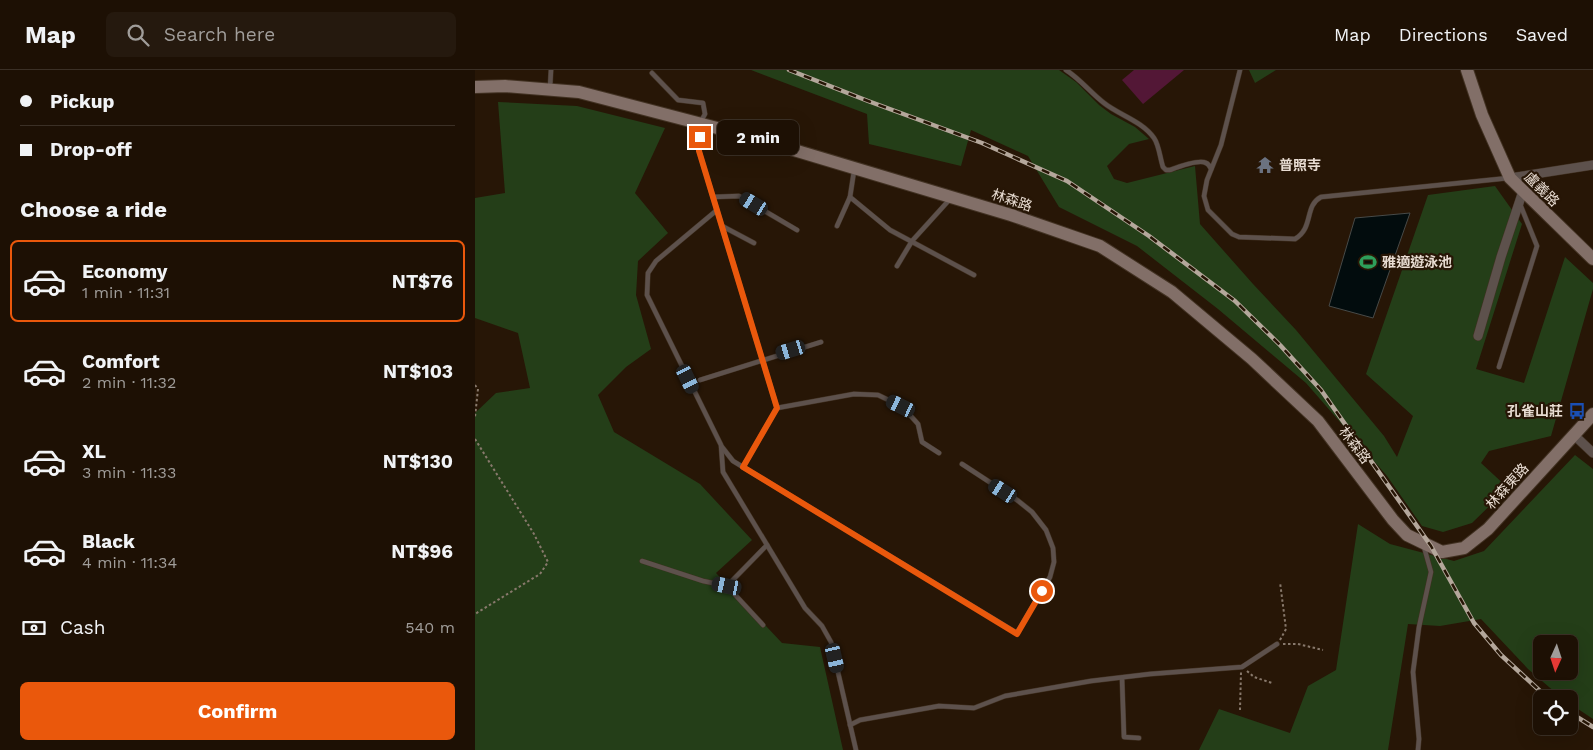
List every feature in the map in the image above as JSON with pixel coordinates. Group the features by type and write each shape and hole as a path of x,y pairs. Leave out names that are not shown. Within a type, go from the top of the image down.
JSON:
{"main road":[{"name":"盧義路","path":"1467,70 1482,114 1510,178 1521,197 1593,259"},
{"name":"林森路","path":"475,87 505,86 579,92 744,135 1011,215 1100,246 1171,292 1252,359 1318,421 1393,520 1407,535 1427,545"},
{"name":"林森東路","path":"1427,545 1442,552 1464,548 1488,530 1593,414"}],"street":[{"path":"1510,178 1593,165"},
{"path":"1478,336 1521,197"},
{"path":"1575,434 1593,453"}],"lane":[{"path":"549,89 551,70"},
{"path":"1066,70 1078,78 1103,102 1115,111 1138,123 1151,134 1155,139 1163,167 1170,170 1204,162 1211,169"},
{"path":"1240,70 1221,145 1207,180 1204,196 1208,210 1232,234 1239,237 1295,239 1305,230 1313,204 1321,197 1510,178"},
{"path":"652,72 678,100 703,103 705,114 700,124 699,151 777,408 743,467"},
{"path":"837,226 851,197 855,168"},
{"path":"713,198 739,196 797,230"},
{"path":"851,197 890,230 974,274"},
{"path":"897,266 911,241 952,197"},
{"path":"1499,367 1537,246 1521,197"},
{"path":"717,210 656,261 648,273 647,295 721,446 733,461 1017,634 1050,577 1054,562 1053,548 1046,530 1032,512 962,464"},
{"path":"722,225 753,243"},
{"path":"700,380 821,342"},
{"path":"777,408 854,394 878,395 901,406 918,424 922,442 939,453"},
{"path":"721,446 723,472 805,608 822,626 831,642 856,750"},
{"path":"727,586 767,545"},
{"path":"1418,750 1419,739 1413,672 1419,627 1431,572 1427,545"},
{"path":"642,561 703,581 727,586 763,625"},
{"path":"850,725 859,720 939,706 974,708 1005,696 1121,678 1242,667 1277,644"},
{"path":"1121,678 1124,737 1139,738"}],"path":[{"path":"475,386 478,389 475,417"},
{"path":"475,439 534,534 548,562 540,574 475,614"},
{"path":"1277,644 1286,629 1280,582"},
{"path":"1277,644 1298,644 1323,650"},
{"path":"1242,667 1254,677 1272,682"},
{"path":"1240,710 1242,667"}],"green space":[{"path":"751,70 1059,70 1076,82 1099,105 1135,127 1149,139 1129,144 1107,166 1114,179 1127,183 1195,166 1200,224 1296,330 1384,436 1397,457 1413,416 1366,374 1428,195 1495,186 1522,224 1476,369 1524,383 1565,257 1593,283 1593,289 1551,436 1489,451 1481,463 1508,488 1472,523 1443,532 1422,526 1387,476 1306,383 1218,309 1137,246 1059,207 1028,156 971,130 961,166 869,144 867,114"},
{"path":"1249,70 1276,70 1255,83"},
{"path":"498,102 577,106 665,128 635,193 668,233 638,261 636,295 651,349 626,367 598,395 614,432 700,484 752,540 716,573 782,643 820,647 843,750 475,750 475,413 496,393 530,388 518,333 475,318 475,198 505,193"},
{"path":"1575,455 1593,469 1593,719 1578,709 1578,690 1552,690 1541,680 1578,680 1578,635 1533,635 1533,673 1481,619 1440,626 1408,624 1388,750 1199,750 1219,709 1290,733 1308,686 1336,670 1358,524 1390,544 1454,561 1484,551"}],"shaded area":[{"name":"雅適遊泳池","path":"1410,213 1373,318 1329,306 1355,218"}],"building":[{"path":"1134,70 1184,70 1143,104 1122,80"}],"railway":[{"path":"789,70 982,143 1067,181 1149,236 1235,301 1280,345 1321,390 1431,546 1474,623 1501,655 1539,690"},
{"path":"1578,718 1593,727"}],"place":[{"name":"普照寺","path":"1265,165"},
{"name":"雅適遊泳池","path":"1368,262"},
{"name":"孔雀山莊","path":"1577,411"}],"route":[{"path":"700,137 699,151 777,408 743,467 1017,634 1042,591"}]}
